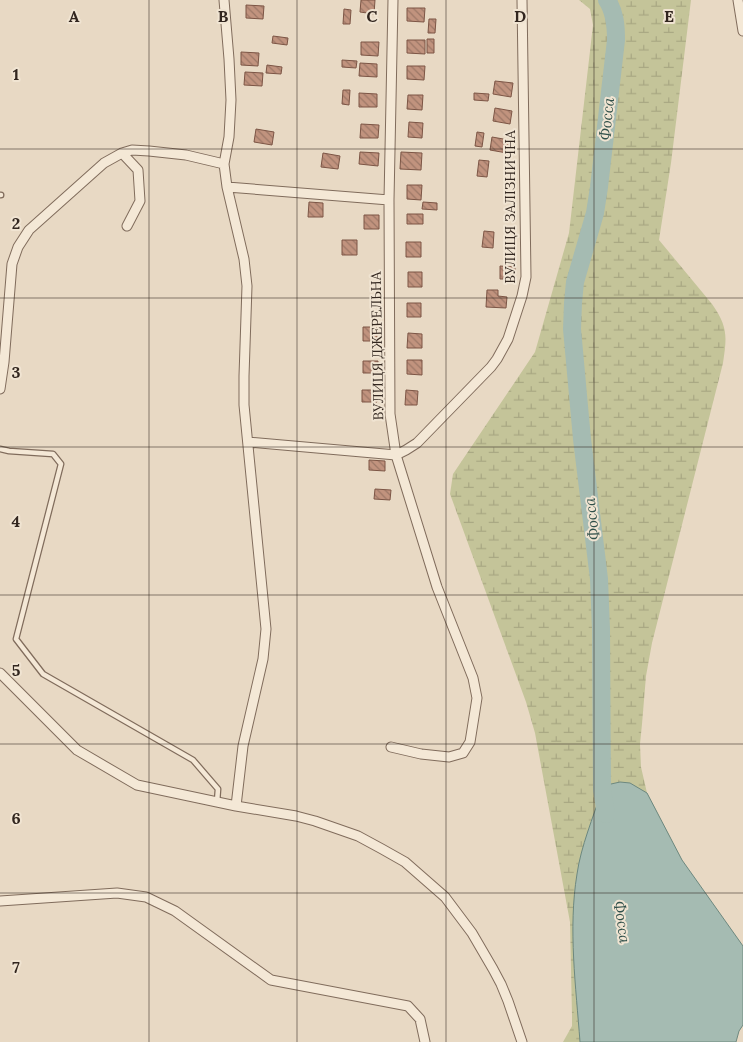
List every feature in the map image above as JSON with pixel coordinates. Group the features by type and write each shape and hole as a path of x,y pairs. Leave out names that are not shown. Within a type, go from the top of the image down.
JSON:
{"street":[{"path":"224,0 231,100 229,137 224,164 227,187 244,259 247,286 244,390 266,629 263,659 243,746 236,806"},
{"name":"ВУЛИЦЯ ДЖЕРЕЛЬНА","path":"391,747 421,754 449,757 463,752 470,742 477,698 473,678 437,587 396,455 390,404 389,200 393,0"},
{"name":"ВУЛИЦЯ ЗАЛІЗНИЧНА","path":"396,455 417,443 491,367 504,349 522,296 526,277 522,0"},
{"path":"738,0 743,31"},
{"path":"0,389 12,264 18,247 29,230 104,163 122,153 132,150 149,151 186,155 224,164"},
{"path":"122,153 138,170 140,193 140,200 127,226"},
{"path":"227,187 389,200"},
{"path":"248,442 396,455"},
{"path":"0,673 77,750 138,785 316,821 358,836 405,862 444,897 472,933 501,984 522,1042"},
{"path":"0,901 117,893 146,897 175,911 271,980 408,1006 420,1018 425,1042"}],"lane":[{"path":"0,449 53,454 61,464 16,639 43,674 193,760 218,789 217,802"}],"green space":[{"path":"579,0 691,0 671,163 659,240 712,304 721,319 725,332 723,363 652,643 646,676 640,744 641,767 647,793 682,860 600,1042 563,1042 572,1026 570,922 535,733 526,702 450,494 453,474 535,352 569,233 593,25 590,9"}],"water":[{"path":"620,782 630,783 647,793 682,860 743,946 743,1025 736,1042 580,1042 573,937 574,895 577,874 584,842 602,790 611,784"}],"building":[{"path":"361,0 375,0 374,14 360,12"},
{"path":"246,5 264,6 263,19 246,18"},
{"path":"407,8 425,8 424,22 407,21"},
{"path":"344,9 351,10 350,24 343,24"},
{"path":"429,19 436,19 435,33 428,33"},
{"path":"273,36 288,38 287,45 272,43"},
{"path":"427,39 434,39 434,53 427,53"},
{"path":"407,40 425,40 425,54 407,53"},
{"path":"361,42 379,42 378,56 361,55"},
{"path":"241,52 259,53 258,66 241,65"},
{"path":"342,60 357,61 356,68 342,67"},
{"path":"360,63 377,64 377,77 359,76"},
{"path":"267,65 282,67 281,74 266,73"},
{"path":"407,66 425,66 424,80 407,79"},
{"path":"245,72 263,73 262,86 244,85"},
{"path":"495,81 513,83 511,97 493,94"},
{"path":"343,90 350,90 349,105 342,104"},
{"path":"359,93 377,94 377,107 359,107"},
{"path":"474,93 489,94 488,101 474,100"},
{"path":"408,95 423,95 422,110 407,109"},
{"path":"495,108 512,111 510,124 493,121"},
{"path":"409,122 423,123 422,138 408,137"},
{"path":"361,124 379,125 378,138 360,138"},
{"path":"256,129 274,132 272,145 254,142"},
{"path":"477,132 484,133 482,147 475,146"},
{"path":"492,137 509,140 507,153 490,150"},
{"path":"360,152 379,153 378,166 359,164"},
{"path":"401,152 422,153 421,170 400,169"},
{"path":"323,153 340,156 338,169 321,167"},
{"path":"479,160 489,161 487,177 477,176"},
{"path":"407,185 422,185 421,200 407,199"},
{"path":"309,202 323,203 323,217 308,217"},
{"path":"423,202 437,203 437,210 422,209"},
{"path":"407,214 423,214 423,224 407,224"},
{"path":"364,215 379,215 379,229 364,229"},
{"path":"484,231 494,232 493,248 482,247"},
{"path":"342,240 357,240 357,255 342,255"},
{"path":"406,242 421,242 421,257 406,257"},
{"path":"500,266 515,267 515,279 500,279"},
{"path":"408,272 422,272 422,287 408,287"},
{"path":"487,290 498,290 498,296 507,297 506,308 486,307"},
{"path":"407,303 421,303 421,317 407,317"},
{"path":"363,327 377,327 377,341 363,341"},
{"path":"408,333 422,334 422,348 407,348"},
{"path":"407,360 422,360 422,375 407,374"},
{"path":"363,361 378,361 377,373 363,373"},
{"path":"362,390 377,390 377,402 362,402"},
{"path":"406,390 418,391 417,405 405,405"},
{"path":"369,460 385,461 385,471 369,470"},
{"path":"375,489 391,490 390,500 374,499"}],"waterway":[{"name":"Фосса","path":"606,814 602,790 599,579 582,439 572,329 575,282 595,213 599,187 616,40 612,9 607,0"}]}
